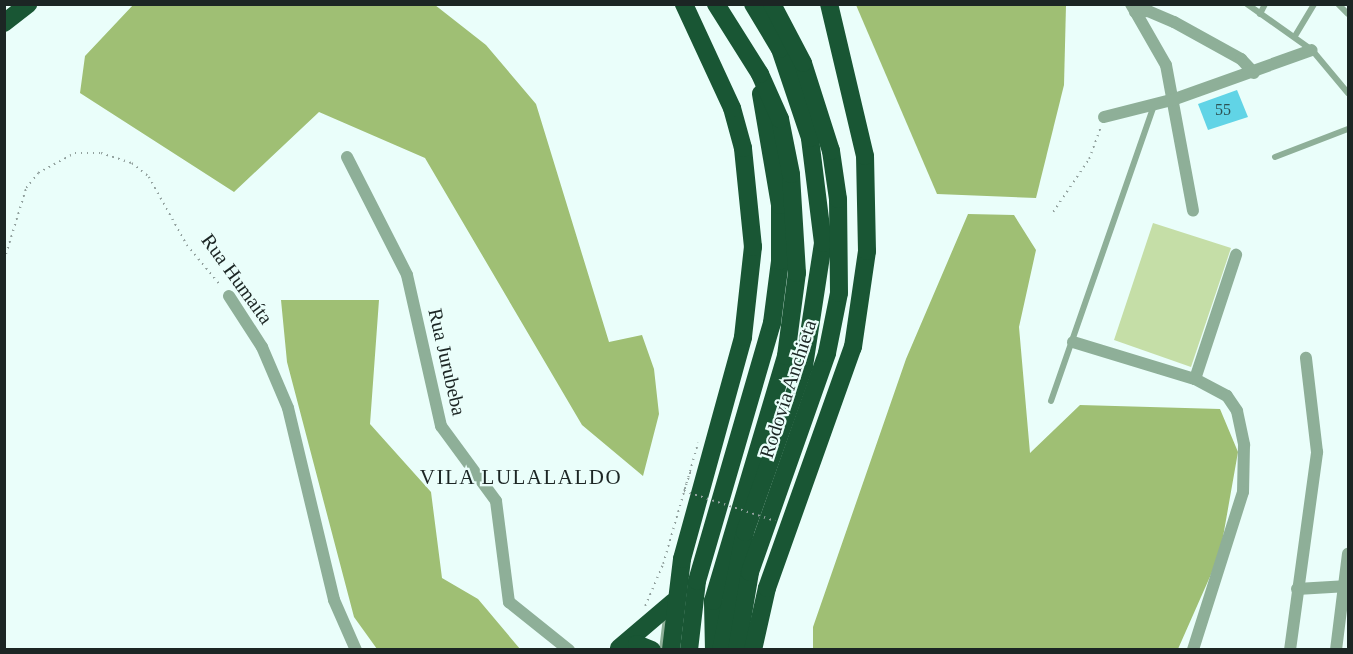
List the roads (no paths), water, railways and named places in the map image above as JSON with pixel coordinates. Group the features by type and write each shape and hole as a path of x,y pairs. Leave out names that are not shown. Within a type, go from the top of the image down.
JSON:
{"highway":[{"path":"4,23 28,4"},
{"path":"671,650 673,602 743,337 753,247 743,148 732,108 684,4"},
{"path":"714,650 713,601 786,356 797,273 787,146 760,74 716,4"},
{"name":"Rodovia Anchieta","path":"721,650 748,524 806,358 823,243 804,118 780,50 753,4"},
{"name":"Rodovia Anchieta","path":"737,650 750,572 827,353 839,293 838,199 831,151 803,63 772,4"},
{"path":"753,650 767,588 853,347 867,251 865,156 829,4"},
{"path":"689,650 698,581 772,323 780,261 780,205 760,74"},
{"path":"644,648 619,648 673,602"}],"street":[{"path":"1133,8 1148,11 1174,22 1242,59 1254,73"},
{"path":"1133,8 1162,56 1175,99 1193,211"},
{"path":"1104,117 1175,99 1254,73 1312,50"},
{"name":"Rua Jurubeba","path":"347,157 407,275 441,426 496,501 509,602 569,650"},
{"path":"1195,379 1236,255"},
{"name":"Rua Humaíta","path":"229,296 262,347 288,408 334,600 356,650"},
{"path":"1073,342 1195,379 1233,404 1245,467 1240,503 1193,650"},
{"path":"1290,650 1317,452 1306,358"},
{"path":"1336,650 1347,586 1348,554"},
{"path":"1297,589 1347,586"}],"lane":[{"path":"1247,4 1312,50 1348,93"},
{"path":"1260,14 1265,4"},
{"path":"1295,36 1314,4"},
{"path":"1338,4 1348,14"},
{"path":"1051,401 1154,104"},
{"path":"1275,157 1348,129"},
{"path":"662,650 663,625 673,602"}],"district":[{"name":"VILA LULALALDO","path":"521,477"}]}
